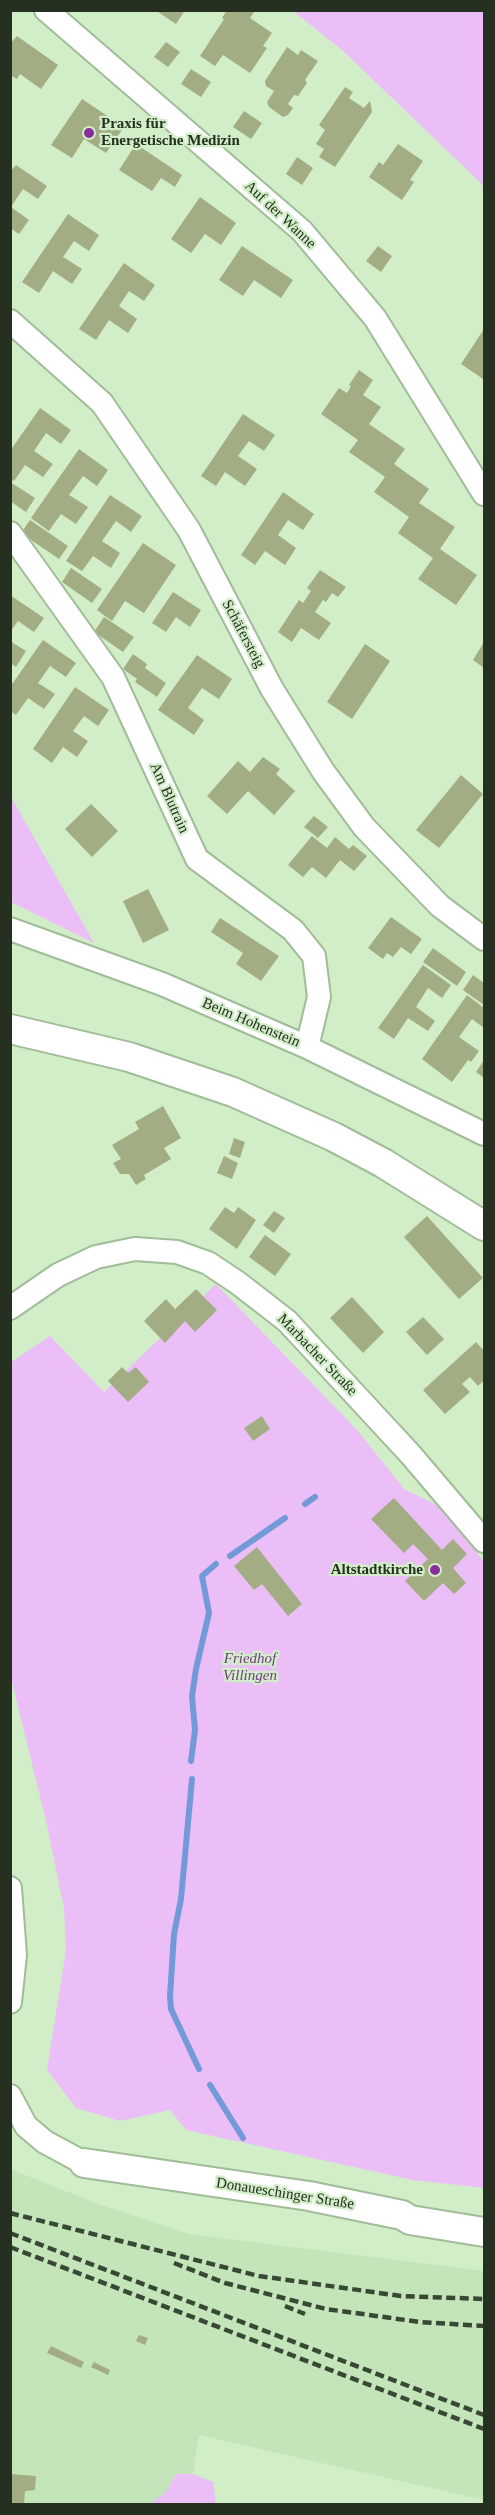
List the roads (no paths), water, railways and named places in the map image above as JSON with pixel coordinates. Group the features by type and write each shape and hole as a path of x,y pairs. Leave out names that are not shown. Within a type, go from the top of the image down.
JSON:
{"main road":[{"path":"10,1029 129,1057 254,1101 334,1137 383,1163 484,1226"},
{"name":"Donaueschinger Straße","path":"84,2163 309,2196 402,2215 410,2220 484,2232"}],"street":[{"name":"Auf der Wanne","path":"46,10 302,231 375,318 484,494"},
{"name":"Schäfersteig","path":"10,321 102,403 189,530 272,689 323,771 364,827 440,906 484,939"},
{"name":"Am Blutrain","path":"10,533 113,677 198,859 293,930 314,956 319,997 307,1047"},
{"name":"Beim Hohenstein","path":"10,929 162,984 307,1047 484,1134"},
{"name":"Marbacher Straße","path":"10,1308 58,1275 96,1257 135,1249 177,1252 208,1263 238,1283 286,1321 411,1455 484,1541"},
{"path":"10,1888 15,1955 10,2002"},
{"path":"10,2096 26,2126 45,2142 84,2163"}],"waterway":[{"path":"305,1504 315,1497"},
{"path":"230,1556 285,1518"},
{"path":"191,1761 195,1730 192,1696 209,1613 202,1576 216,1564"},
{"path":"192,1779 181,1899 174,1934 170,1996 171,2009 199,2069"},
{"path":"210,2085 243,2138"}],"railway":[{"path":"10,2213 259,2276 401,2296 484,2299"},
{"path":"10,2233 484,2415"},
{"path":"10,2247 484,2429"},
{"path":"174,2263 225,2283 326,2309 420,2322 484,2326"},
{"path":"285,2306 305,2314"}],"place":[{"name":"Praxis für Energetische Medizin","path":"89,133"},
{"name":"Altstadtkirche","path":"435,1570"}],"park label":[{"name":"Friedhof Villingen","path":"250,1668"}]}
